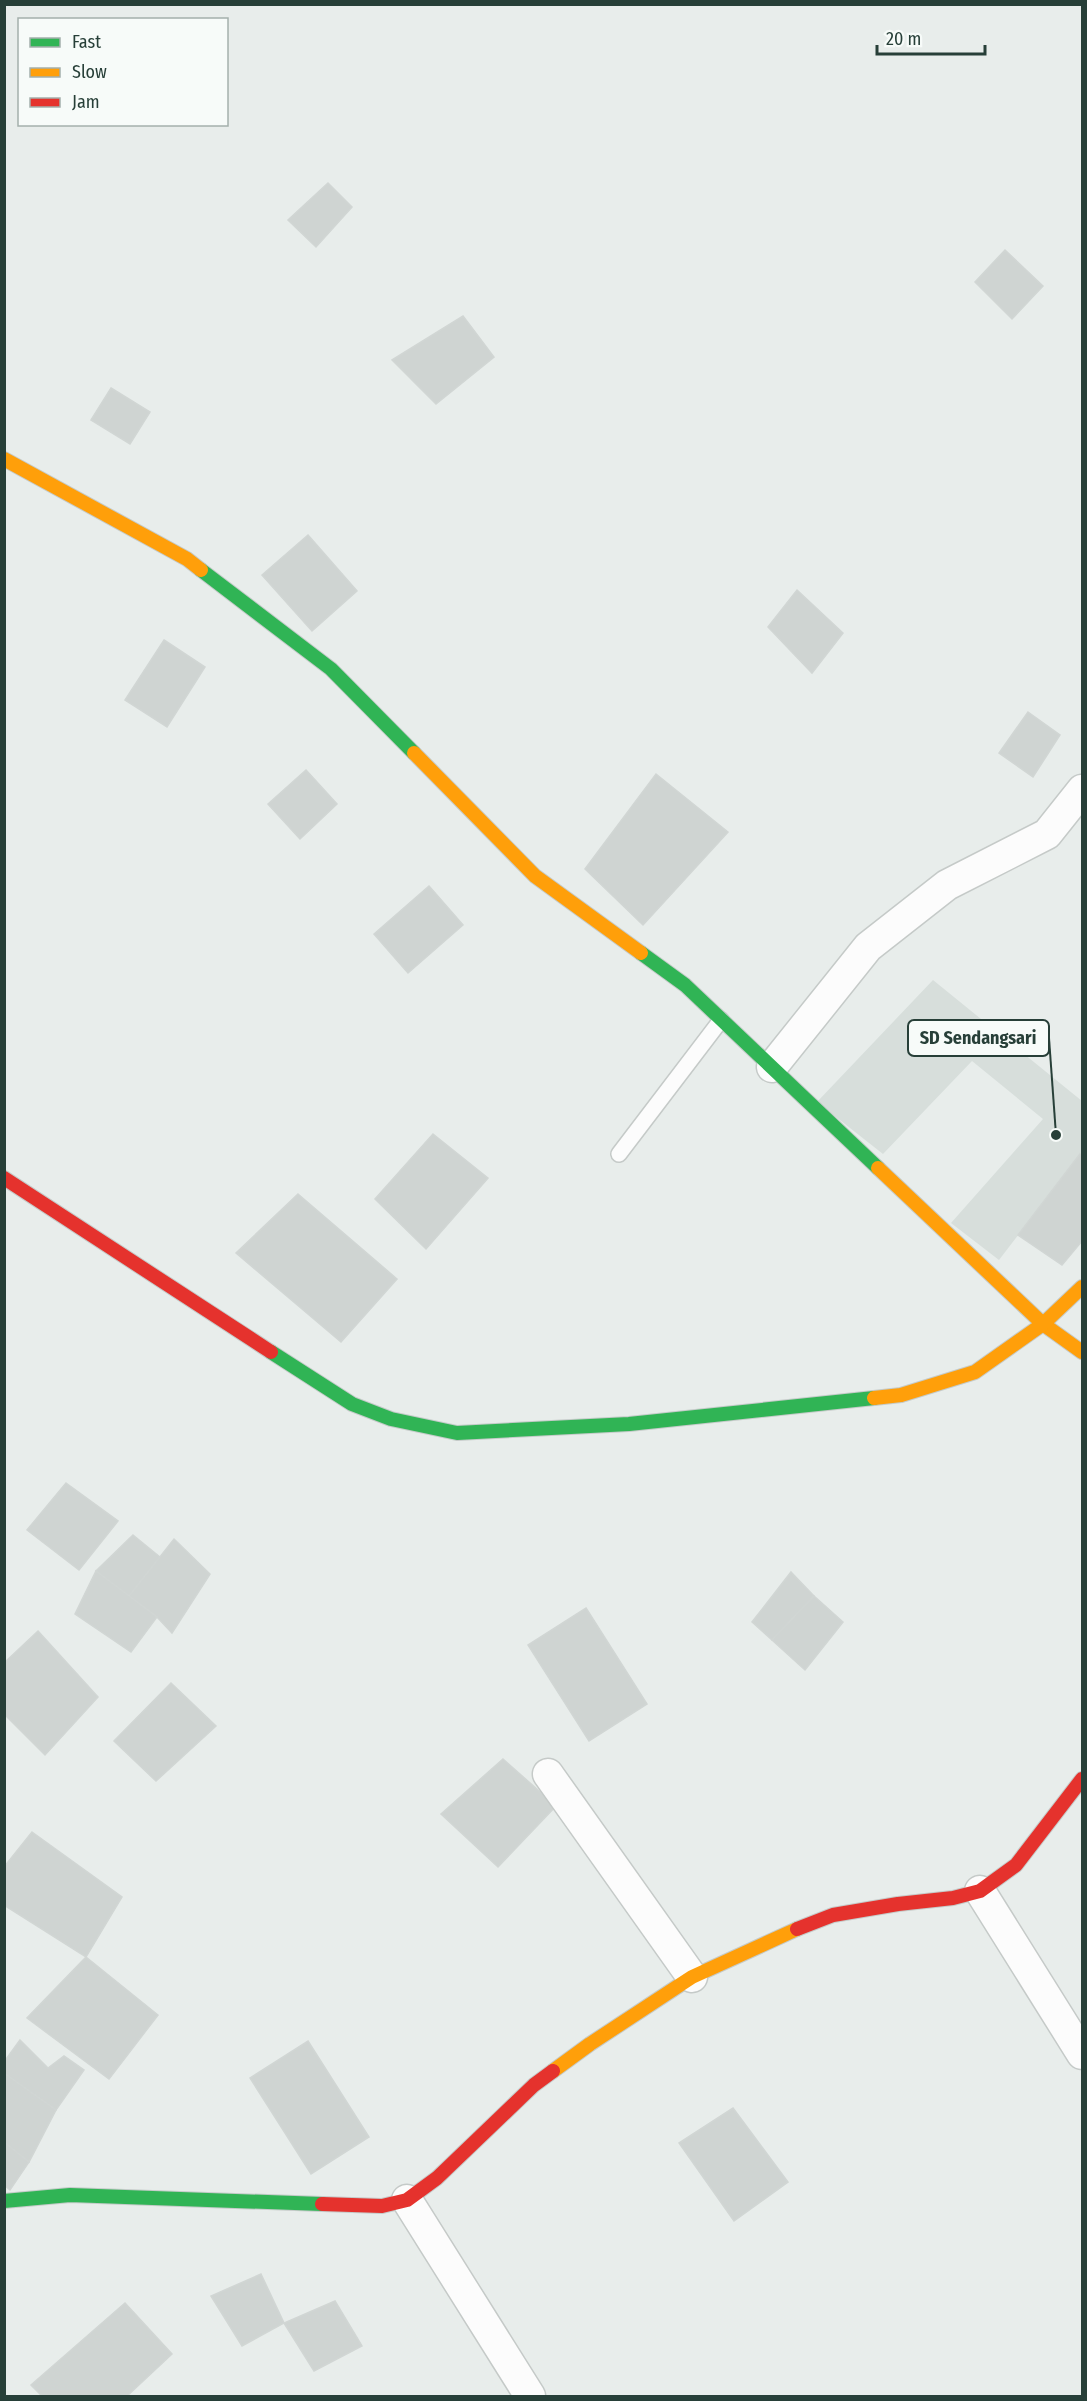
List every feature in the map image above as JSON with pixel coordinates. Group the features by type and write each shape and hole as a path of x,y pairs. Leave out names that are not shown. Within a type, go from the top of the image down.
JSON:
{"street":[{"path":"4,459 187,559 331,669 535,876 685,986 1043,1324 1083,1352"},
{"path":"772,1067 868,947 947,885 1047,834 1083,790"},
{"path":"4,1178 352,1404 391,1419 457,1434 629,1424 901,1395 975,1372 1043,1324 1083,1287"},
{"path":"548,1774 692,1977"},
{"path":"4,2202 70,2195 382,2206 407,2200 437,2178 534,2085 590,2044 643,2012 692,1977 764,1943 833,1915 953,1898 981,1891 1016,1865 1083,1779"},
{"path":"981,1891 1083,2054"},
{"path":"407,2200 530,2397"}],"lane":[{"path":"619,1154 721,1020"}],"shaded area":[{"path":"933,980 1082,1101 1082,1152 999,1260 951,1223 1043,1119 972,1061 883,1154 817,1102"}],"building":[{"path":"328,183 352,207 316,247 288,220"},
{"path":"1005,250 1043,286 1012,319 975,282"},
{"path":"463,316 494,357 436,404 392,360"},
{"path":"111,388 150,412 130,444 91,420"},
{"path":"308,535 357,591 312,631 262,575"},
{"path":"797,590 843,633 812,673 768,627"},
{"path":"164,640 205,667 167,727 125,700"},
{"path":"1028,712 1060,735 1033,777 999,753"},
{"path":"306,770 337,804 300,839 268,804"},
{"path":"656,774 728,832 643,925 585,869"},
{"path":"429,886 463,925 408,973 374,934"},
{"path":"433,1134 488,1178 426,1249 375,1199"},
{"path":"1080,1154 1082,1156 1082,1241 1062,1265 1018,1235"},
{"path":"298,1194 397,1279 341,1342 236,1253"},
{"path":"66,1483 118,1521 79,1570 27,1530"},
{"path":"133,1535 160,1557 129,1596 96,1571"},
{"path":"174,1539 210,1574 172,1633 157,1617 129,1596"},
{"path":"96,1571 157,1617 131,1652 75,1614"},
{"path":"791,1572 814,1596 772,1640 752,1622"},
{"path":"814,1596 843,1622 805,1670 772,1640"},
{"path":"586,1608 647,1704 589,1741 528,1645"},
{"path":"38,1631 98,1697 45,1755 4,1714 4,1663"},
{"path":"171,1683 216,1726 156,1781 114,1741"},
{"path":"503,1759 556,1806 498,1867 441,1814"},
{"path":"32,1832 122,1897 86,1957 4,1905 4,1867"},
{"path":"86,1957 158,2015 109,2079 27,2018"},
{"path":"20,2040 48,2068 64,2056 84,2070 56,2110 4,2073 4,2062"},
{"path":"308,2041 369,2137 311,2174 250,2078"},
{"path":"4,2073 56,2110 29,2162 4,2142"},
{"path":"733,2108 788,2182 734,2221 679,2143"},
{"path":"4,2142 29,2162 10,2190 4,2185"},
{"path":"261,2274 284,2323 242,2346 211,2296"},
{"path":"335,2301 362,2346 314,2371 284,2323"},
{"path":"125,2303 172,2354 127,2396 42,2396 31,2385"}],"traffic: fast":[{"path":"201,570 331,669 414,753"},
{"path":"641,953 685,985 878,1168"},
{"path":"271,1352 352,1404 391,1419 457,1433 629,1424 874,1398"},
{"path":"4,2201 70,2195 322,2204"}],"traffic: slow":[{"path":"4,459 187,559 201,570"},
{"path":"414,753 535,876 641,953"},
{"path":"878,1168 1043,1324 1082,1352"},
{"path":"874,1398 901,1395 975,1372 1043,1324 1082,1287"},
{"path":"553,2071 692,1977 797,1929"}],"traffic: jam":[{"path":"4,1178 271,1352"},
{"path":"797,1929 833,1915 953,1898 980,1891 1016,1865 1082,1779"},
{"path":"322,2204 382,2206 407,2200 437,2178 534,2085 553,2071"}],"place":[{"name":"SD Sendangsari","path":"1056,1135"}]}
